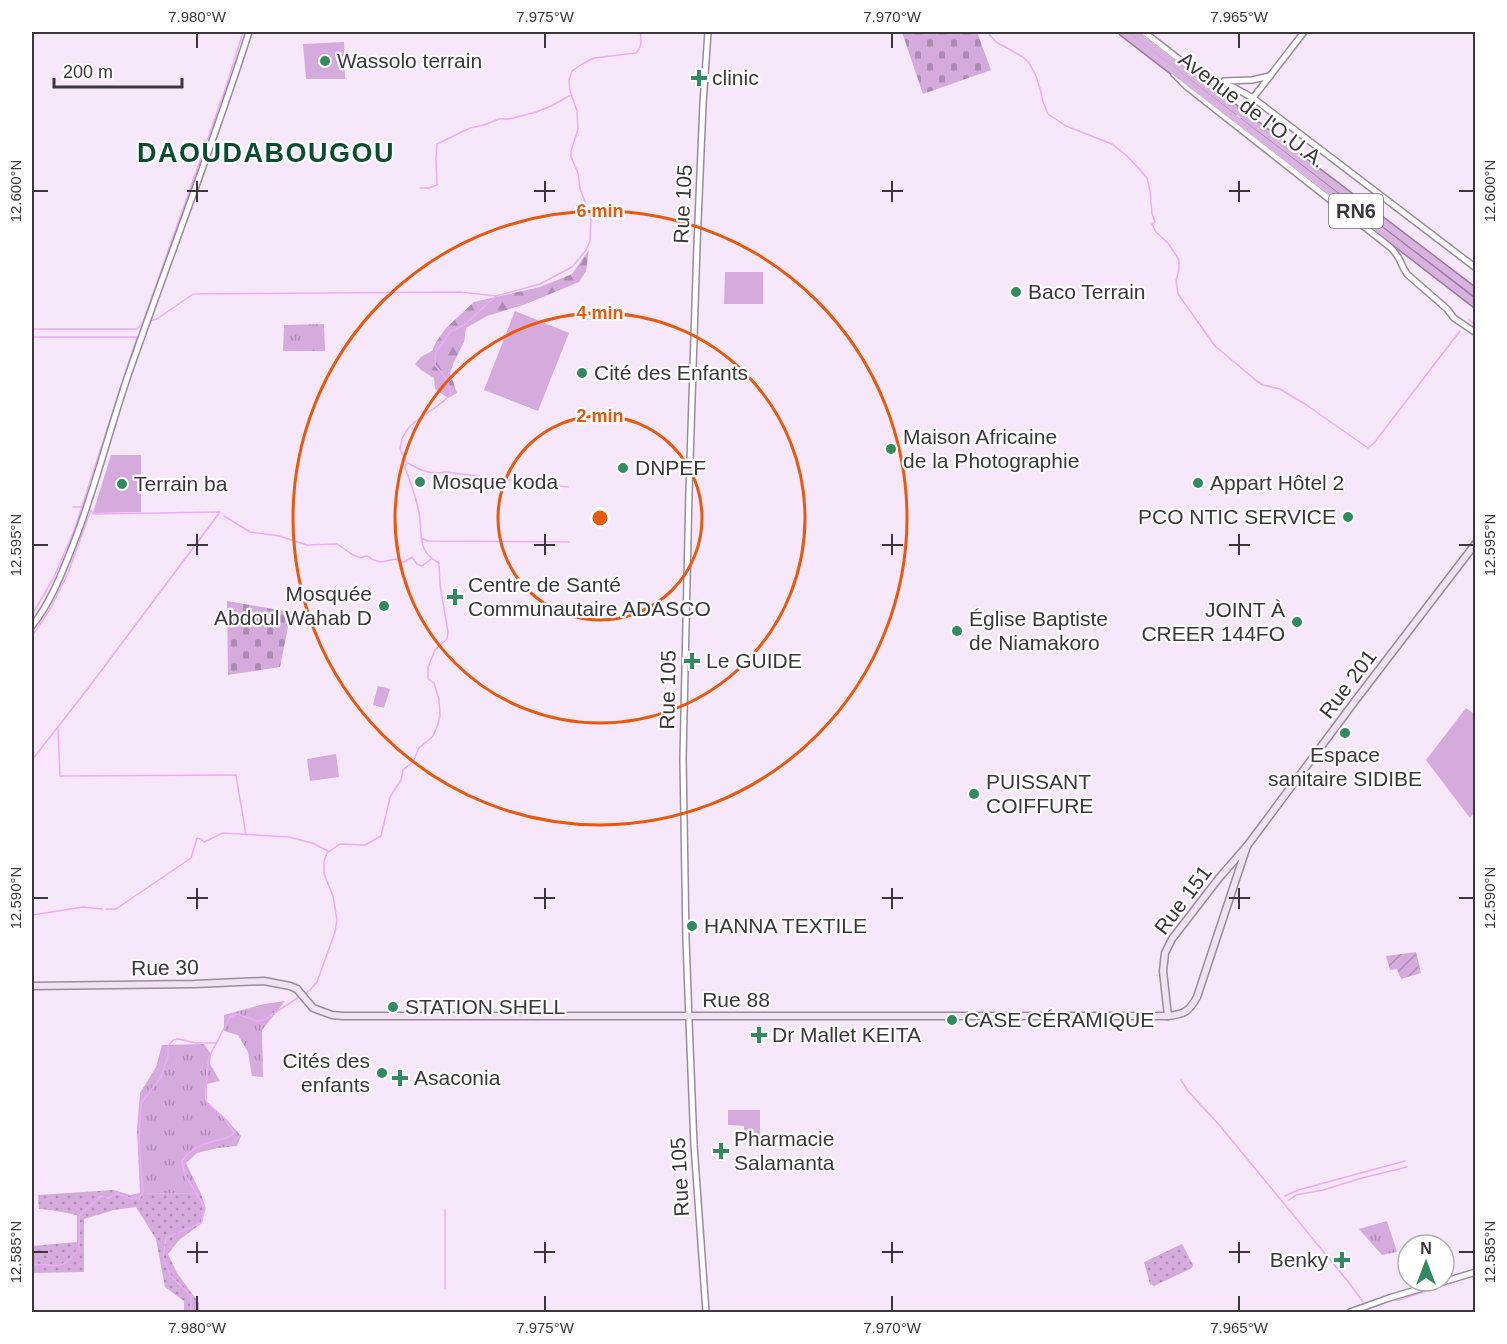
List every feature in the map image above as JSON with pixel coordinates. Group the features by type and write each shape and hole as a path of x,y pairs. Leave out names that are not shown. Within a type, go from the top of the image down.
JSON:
{"highway":[{"name":"Avenue de l'O.U.A.","path":"1122,32 1239,116 1476,293"},
{"name":"Avenue de l'O.U.A.","path":"1134,32 1476,304"}],"main road":[{"name":"Rue 201","path":"1247,846 1476,543"},
{"path":"1168,1016 1182,1014 1192,1007 1197,997 1247,846"},
{"name":"Rue 151","path":"1168,1016 1163,976 1165,953 1172,939 1247,846"},
{"name":"Rue 30","path":"32,986 264,981 285,984 297,989 308,1003"},
{"name":"Rue 88","path":"308,1003 321,1011 343,1016 1168,1016"}],"street":[{"path":"32,626 58,584 85,516 131,368 249,32"},
{"name":"Rue 105","path":"706,1312 694,1145 686,939 683,758 696,278 708,32"},
{"name":"Avenue de l'O.U.A.","path":"1144,32 1194,71 1253,98 1476,268"},
{"path":"1239,116 1304,32"},
{"name":"Avenue de l'O.U.A.","path":"1167,65 1177,78 1390,247 1398,254 1407,274 1447,309 1455,319 1476,333"},
{"path":"1220,81 1252,80 1270,76"},
{"path":"1350,1312 1476,1272"}],"green space":[{"path":"902,32 977,32 991,70 923,94"},
{"name":"Wassolo terrain","path":"344,42 345,79 306,79 303,44"},
{"path":"589,250 586,271 579,282 526,304 487,316 466,328 464,342 450,373 457,393 448,398 435,389 434,378 415,364 421,357 432,351 446,328 474,302 540,287 572,274"},
{"path":"725,272 763,272 763,304 724,304"},
{"path":"515,311 569,333 538,411 484,390"},
{"path":"324,324 325,351 283,351 284,325"},
{"name":"Terrain ba","path":"111,455 141,455 141,512 93,513"},
{"path":"227,601 291,612 280,667 228,675"},
{"path":"378,686 390,689 384,708 373,705"},
{"path":"1466,708 1476,715 1475,811 1470,818 1426,760"},
{"path":"336,754 339,777 310,781 307,759"},
{"path":"1416,952 1421,973 1401,979 1397,969 1390,970 1386,956"},
{"path":"285,1001 262,1030 263,1077 252,1076 248,1052 238,1035 224,1031 224,1015"},
{"path":"204,1044 211,1054 210,1064 220,1081 206,1084 205,1100 241,1136 237,1146 197,1153 186,1163 201,1194 140,1193 137,1129 140,1093 156,1067 162,1045"},
{"path":"728,1110 760,1110 760,1142 744,1142 744,1126 728,1125"},
{"path":"114,1190 130,1195 140,1193 201,1194 205,1206 202,1223 179,1240 168,1254 177,1273 199,1303 199,1312 184,1312 184,1301 165,1287 156,1239 136,1207 114,1210 84,1219 84,1272 32,1273 32,1246 77,1242 77,1215 39,1209 38,1195"},
{"path":"1387,1221 1396,1252 1382,1255 1359,1229"},
{"path":"1182,1244 1193,1265 1192,1268 1154,1286 1150,1284 1144,1262"}],"waterway":[{"path":"143,322 226,87 243,32"},
{"path":"303,995 317,982 335,932 337,920 333,896 324,874 324,861 327,853 340,844 365,845 381,836 390,797 401,780 403,770 413,762 419,748 433,736 440,715 439,699 434,683 428,679 428,667 435,650 447,639 448,632 440,585 439,563 427,553 422,541 418,508 405,467 407,463 400,449 402,438 413,423 451,394 446,378 435,365 436,352 451,331 464,325 496,296 540,284 572,267 586,250 590,241 591,216 586,211 578,173 571,157 578,129 577,111 569,80 572,71 594,58 636,53 641,43 640,32"},
{"path":"987,32 996,42 1023,57 1029,63 1036,76 1048,114 1066,126 1112,144 1126,155 1147,178 1155,222 1152,224 1179,260 1176,281 1178,294 1215,346 1258,382 1280,389 1368,448 1460,331"},
{"path":"420,188 437,185 437,144 470,128 499,119 510,119 536,112 571,95"},
{"path":"149,321 157,319 193,294 460,292 496,296"},
{"path":"1469,320 1476,325"},
{"path":"32,329 137,329 144,322"},
{"path":"32,337 137,337 74,531 54,577 32,615"},
{"path":"408,463 430,472 568,487"},
{"path":"73,507 81,507"},
{"path":"32,636 50,609 68,573 91,510 93,514 219,512"},
{"path":"32,760 220,512"},
{"path":"224,516 250,532 279,536 307,545 337,544 353,555 361,558 370,557 380,562 396,559 402,563 412,557 417,564 422,566 431,559"},
{"path":"421,538 428,541 569,542"},
{"path":"58,729 60,776 236,775 246,835"},
{"path":"106,909 116,909 191,858 197,838 204,842 223,833 289,837 312,843 328,851"},
{"path":"32,915 83,907 102,909"},
{"path":"191,1312 191,1296 170,1275 163,1257 166,1238 201,1223 205,1208 185,1175 182,1161 198,1147 234,1133 225,1119 206,1102 209,1057 230,1017 237,1014 257,1021 264,1020 299,997"},
{"path":"32,1265 58,1266 72,1257 79,1249 79,1216 101,1196 109,1198 116,1193 132,1199 140,1197 143,1192 139,1142 141,1103 161,1077 168,1056 168,1046 173,1040 178,1039 196,1043 216,1043"},
{"path":"1181,1080 1363,1302"},
{"path":"1285,1196 1298,1190 1405,1161"},
{"path":"1289,1200 1296,1195 1407,1167"},
{"path":"445,1209 445,1288"},
{"path":"1357,1312 1475,1275"}],"place":[{"name":"Wassolo terrain","path":"325,61"},
{"name":"clinic","path":"699,78"},
{"name":"Baco Terrain","path":"1016,292"},
{"name":"Cité des Enfants","path":"582,373"},
{"name":"Maison Africaine de la Photographie","path":"891,449"},
{"name":"DNPEF","path":"623,468"},
{"name":"Mosque koda","path":"420,482"},
{"name":"Appart Hôtel 2","path":"1198,483"},
{"name":"Terrain ba","path":"122,484"},
{"name":"PCO NTIC SERVICE","path":"1348,517"},
{"name":"Centre de Santé Communautaire ADASCO","path":"455,597"},
{"name":"Mosquée Abdoul Wahab D","path":"384,606"},
{"name":"JOINT À CREER 144FO","path":"1297,622"},
{"name":"Église Baptiste de Niamakoro","path":"957,631"},
{"name":"Le GUIDE","path":"692,661"},
{"name":"Espace sanitaire SIDIBE","path":"1345,733"},
{"name":"PUISSANT COIFFURE","path":"974,794"},
{"name":"HANNA TEXTILE","path":"692,926"},
{"name":"STATION SHELL","path":"393,1007"},
{"name":"CASE CÉRAMIQUE","path":"952,1020"},
{"name":"Dr Mallet KEITA","path":"759,1035"},
{"name":"Cités des enfants","path":"382,1073"},
{"name":"Asaconia","path":"400,1078"},
{"name":"Pharmacie Salamanta","path":"721,1151"},
{"name":"Benky","path":"1342,1260"}],"district":[{"name":"DAOUDABOUGOU","path":"266,153"}]}
